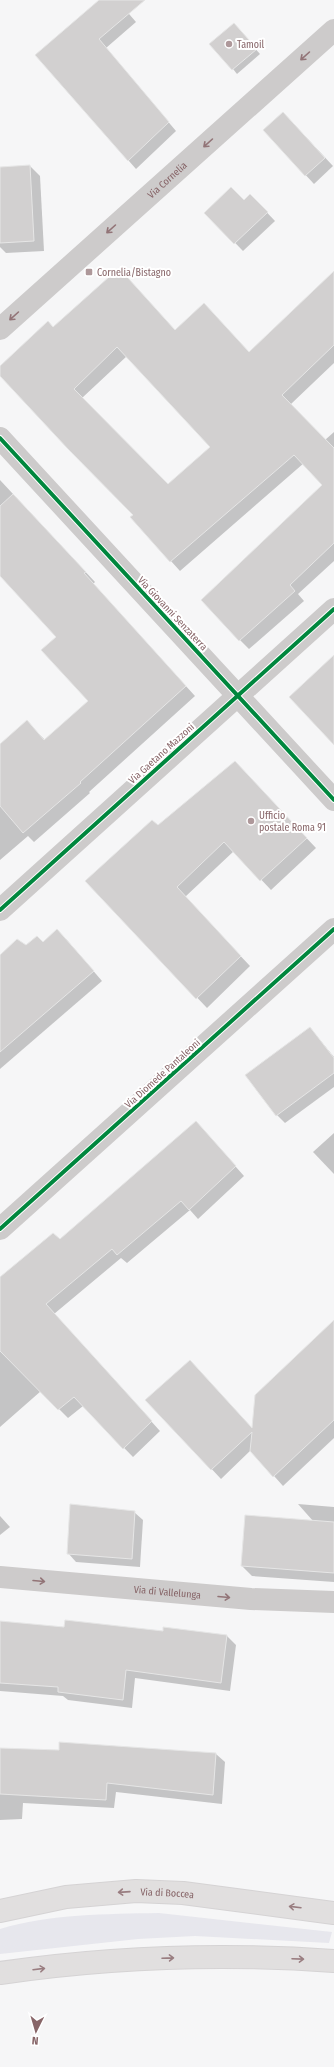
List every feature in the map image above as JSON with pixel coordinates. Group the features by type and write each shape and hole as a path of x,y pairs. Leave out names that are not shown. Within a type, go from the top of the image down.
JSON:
{"main road":[{"name":"Via di Boccea","path":"0,1911 58,1898 136,1891 183,1893 334,1913"},
{"path":"0,1973 165,1958 255,1957 334,1961"}],"street":[{"name":"Via Cornelia","path":"0,328 334,30"},
{"name":"Via Giovanni Senzaterra","path":"0,438 334,800"},
{"name":"Via Gaetano Mazzoni","path":"0,910 334,609"},
{"name":"Via Diomede Pantaleoni","path":"0,1229 334,929"},
{"name":"Via di Vallelunga","path":"0,1577 251,1599 334,1602"}],"shaded area":[{"path":"159,1913 332,1932 329,1943 195,1936 138,1939 0,1954 0,1929 19,1924 38,1920 78,1916"}],"building":[{"path":"99,0 145,0 99,39 169,122 128,161 35,55"},
{"path":"234,23 257,49 232,70 209,44"},
{"path":"283,112 325,158 305,176 263,130"},
{"path":"30,165 34,241 0,243 0,167"},
{"path":"231,187 244,200 250,194 268,212 234,244 204,213"},
{"path":"119,268 175,330 204,303 249,352 334,271 334,345 282,395 334,448 334,543 290,585 295,591 239,641 201,600 322,485 294,455 170,562 130,517 133,515 68,449 0,376 0,366 48,321 53,327","holes":["117,347 210,447 168,484 74,389"]},
{"path":"13,494 86,572 84,573 186,686 80,782 81,783 23,833 0,806 0,744 27,720 44,740 88,701 41,650 56,637 0,576 0,506"},
{"path":"334,655 334,745 289,697"},
{"path":"235,761 307,838 260,881 224,842 177,887 241,956 196,999 85,881 152,820 158,825"},
{"path":"57,929 94,971 0,1052 0,955 17,939 26,945 37,936 43,942"},
{"path":"310,1027 334,1058 334,1073 276,1116 245,1075"},
{"path":"196,1121 236,1166 189,1210 181,1201 117,1255 112,1249 46,1304 152,1421 123,1449 74,1397 58,1410 0,1351 0,1277 53,1233 60,1239"},
{"path":"334,1320 334,1420 273,1477 250,1451 252,1432 211,1470 145,1400 190,1360 252,1428 255,1395"},
{"path":"70,1504 135,1511 132,1559 67,1554"},
{"path":"245,1515 334,1522 334,1573 241,1566"},
{"path":"65,1620 163,1631 163,1627 227,1635 221,1683 126,1670 123,1700 58,1692 58,1687 0,1683 0,1621 64,1627"},
{"path":"59,1742 216,1753 213,1795 107,1783 106,1800 0,1794 0,1748 59,1750"}],"cycle path":[{"path":"0,438 334,800"},
{"path":"0,910 334,609"},
{"path":"0,1229 334,929"}],"place":[{"name":"Tamoil","path":"229,44"},
{"name":"Cornelia/Bistagno","path":"89,272"},
{"name":"Ufficio postale Roma 91","path":"251,821"}]}
